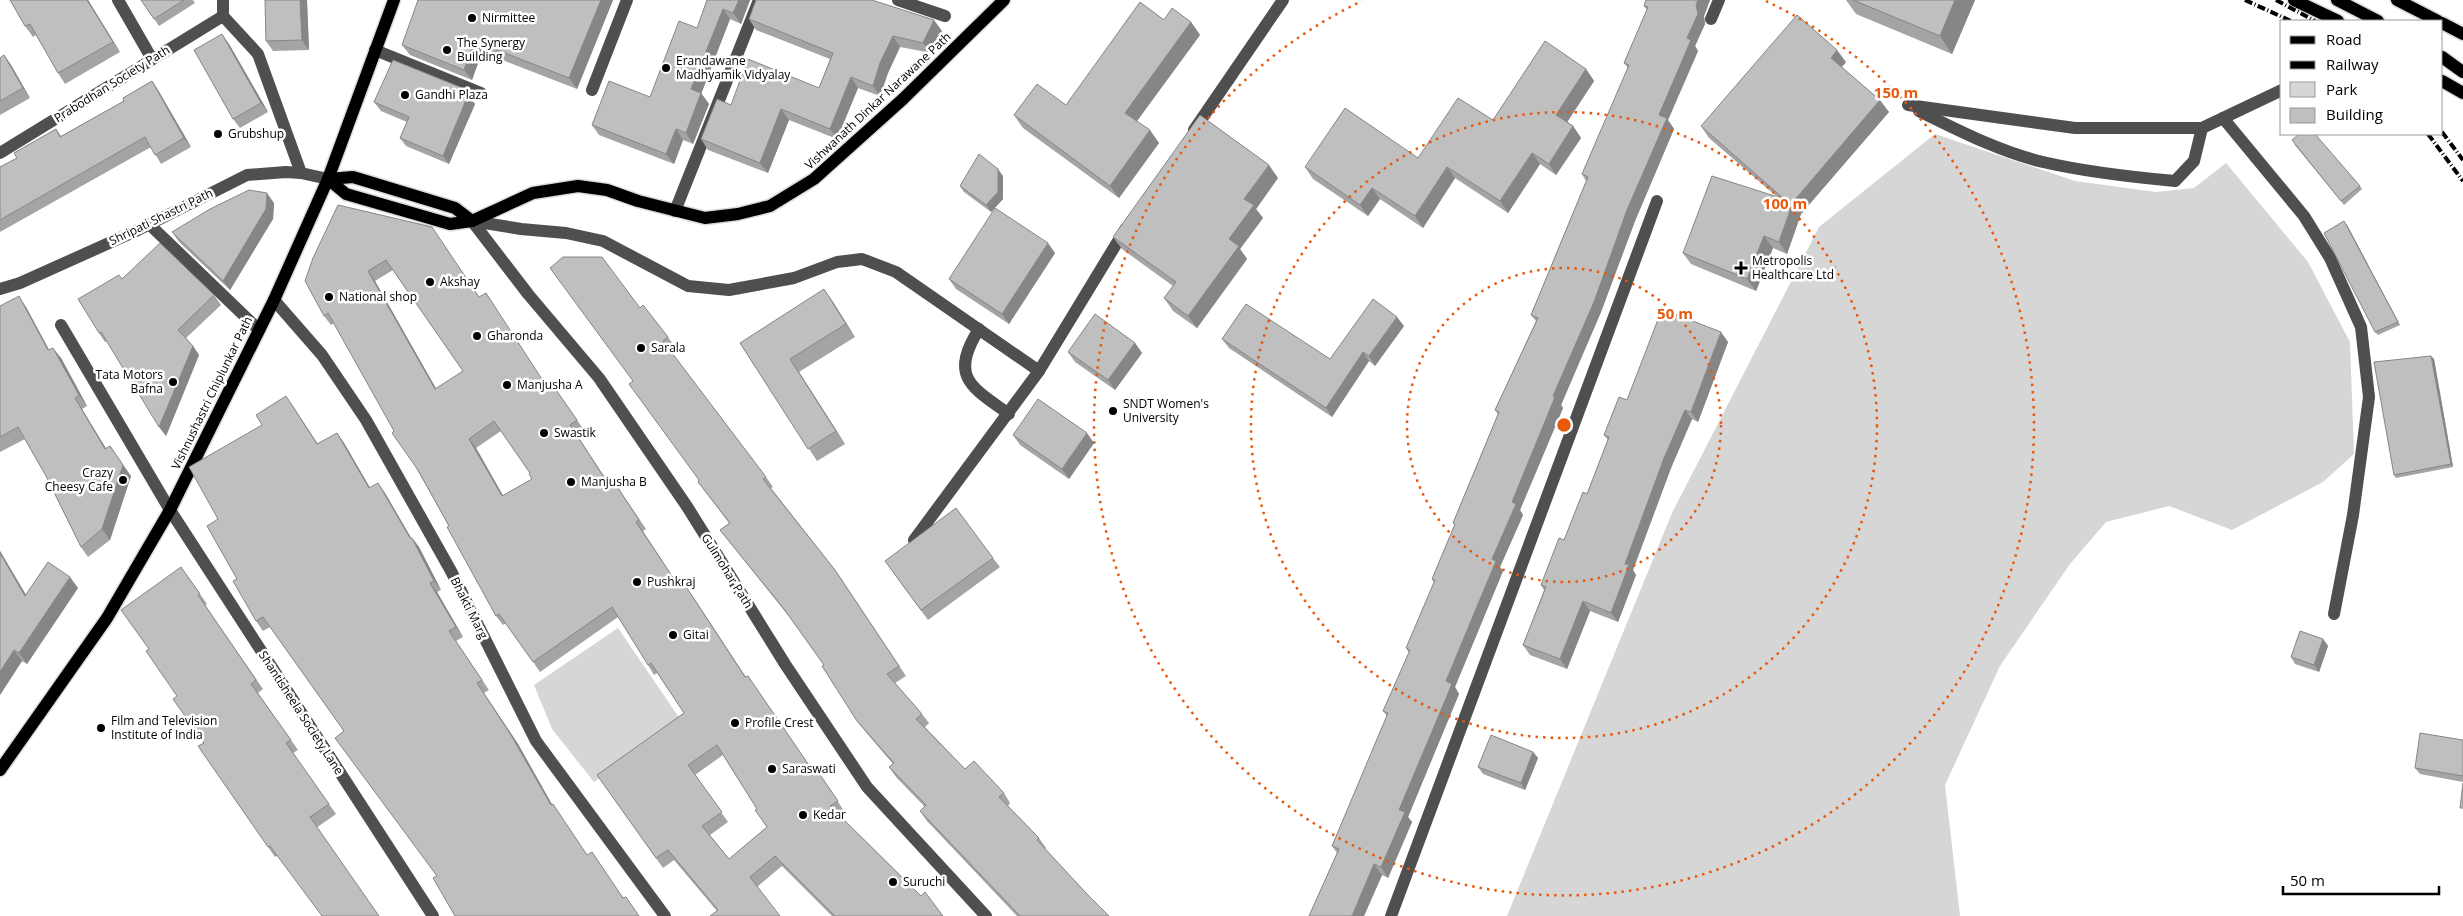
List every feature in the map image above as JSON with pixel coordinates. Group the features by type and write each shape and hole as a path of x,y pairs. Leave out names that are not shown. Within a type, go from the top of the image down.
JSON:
{"main road":[{"name":"Vishnushastri Chiplunkar Path","path":"0,770 107,618 170,510 274,300 328,179 394,0"},
{"name":"Vishwanath Dinkar Narawane Path","path":"328,179 346,194 450,224 472,221 533,193 578,186 607,190 674,211 705,218 738,214 770,206 814,180 903,99 1004,0"},
{"path":"2294,0 2336,20"},
{"path":"2337,0 2376,20"},
{"path":"2397,0 2436,20"},
{"path":"2443,24 2463,34"},
{"path":"2443,58 2463,72"},
{"path":"2443,82 2461,91"},
{"path":"328,179 353,177 455,208 472,221"}],"street":[{"path":"118,0 152,59"},
{"path":"223,0 224,16 258,54 301,173"},
{"path":"592,90 626,0"},
{"path":"674,211 759,0"},
{"path":"898,0 945,16"},
{"path":"1189,137 1283,0"},
{"path":"1711,19 1719,0"},
{"name":"Prabodhan Society Path","path":"0,153 224,16"},
{"path":"375,50 481,94"},
{"path":"2202,128 2194,161 2175,181 2126,176 2041,162 1972,137 1908,105 2074,128 2202,128 2280,91"},
{"path":"2223,118 2304,216 2330,258 2361,327 2369,397 2353,515 2334,614"},
{"name":"Shripati Shastri Path","path":"0,289 20,284 149,224 247,175 301,173 328,179"},
{"path":"1391,916 1657,201"},
{"path":"914,540 1039,371 1133,218"},
{"path":"472,221 521,229 566,233 603,241 688,286 728,290 794,278 836,262 862,259 896,272 1039,371"},
{"name":"Gulmohar Path","path":"472,221 528,294 599,378 688,508 785,664 867,786 986,916"},
{"path":"149,224 259,330"},
{"name":"Bhakti Marg","path":"274,300 322,355 366,420 451,571 536,741 665,916"},
{"name":"Shantisheela Society Lane","path":"61,325 170,510 433,916"},
{"path":"979,329 968,347 965,358 967,378 972,388 1009,414"}],"green space":[{"path":"1935,134 2075,181 2156,192 2194,188 2226,163 2308,262 2350,342 2354,454 2323,482 2232,530 2169,506 2106,522 2070,564 2000,666 1945,785 1960,916 1507,916 1672,513 1819,227"},
{"path":"618,628 680,719 594,782 552,729 534,685"}],"building":[{"path":"10,0 87,0 113,42 58,73 30,24 25,26"},
{"path":"141,0 184,0 154,19"},
{"path":"265,0 300,0 302,40 266,41"},
{"path":"418,0 601,0 569,78 474,41 464,70 402,45"},
{"path":"707,0 739,0 733,13 723,9 691,89 701,93 686,133 676,129 666,154 592,125 609,81 650,97 679,21 697,28"},
{"path":"756,0 872,0 934,20 923,43 893,36 880,63 873,86 851,77 830,129 781,109 760,163 701,139 717,99 731,105 748,59 819,88 833,53 749,19"},
{"path":"1646,0 1698,0 1696,5 1698,14 1687,38 1691,40 1659,115 1667,118 1627,210 1594,302 1553,396 1555,397 1512,502 1516,504 1492,559 1496,561 1446,681 1452,684 1399,810 1405,812 1381,867 1374,864 1352,916 1309,916 1339,849 1332,846 1388,713 1383,711 1410,650 1406,648 1435,580 1432,579 1455,524 1453,523 1499,412 1495,410 1538,318 1531,315 1588,177 1582,174 1629,65 1624,63 1648,7 1644,6"},
{"path":"1853,0 1955,0 1940,36"},
{"path":"1140,2 1164,20 1172,8 1191,22 1125,113 1150,130 1110,186 1014,115 1037,84 1066,105"},
{"path":"1797,15 1837,50 1831,58 1880,100 1793,202 1779,242 1764,236 1747,279 1683,253 1712,176 1784,199 1701,126"},
{"path":"222,34 261,103 233,119 194,50"},
{"path":"1545,41 1586,69 1556,115 1573,126 1549,164 1532,153 1500,201 1447,167 1415,216 1372,188 1360,205 1305,167 1345,108 1418,158 1458,98 1493,120"},
{"path":"4,55 23,88 0,101 0,58"},
{"path":"393,60 460,87 459,91 468,95 443,156 400,138 409,117 374,102"},
{"path":"152,81 184,138 155,155 145,137 0,220 0,167 17,158 14,153 56,129 60,137 124,101 123,98"},
{"path":"1200,115 1269,165 1244,199 1254,205 1229,239 1239,246 1188,316 1164,298 1176,282 1113,237"},
{"path":"2298,135 2316,135 2360,186 2341,201 2292,140"},
{"path":"979,154 998,169 998,192 986,205 960,186"},
{"path":"249,190 267,193 266,209 223,281 172,232 210,209"},
{"path":"338,205 432,227 479,297 486,293 549,390 554,387 577,420 570,425 607,482 612,479 639,520 636,522 680,588 685,585 745,677 748,676 813,771 816,769 838,801 830,806 921,896 925,892 943,916 835,916 775,856 750,877 780,916 710,916 718,910 668,850 656,858 597,775 684,713 651,663 648,665 612,607 533,662 499,614 496,616 418,470 392,433 394,431 328,313 324,316 305,281 313,258","holes":["386,260 463,371 435,389 368,271","494,421 530,473 532,479 502,496 469,439","717,745 767,827 729,859 702,826 722,812 688,765"]},
{"path":"995,208 1048,243 1002,314 949,279"},
{"path":"2344,221 2398,322 2375,332 2324,233"},
{"path":"160,243 214,295 178,330 193,346 159,427 101,332 99,333 78,299 119,275 122,279"},
{"path":"563,257 602,257 640,308 643,305 668,337 663,341 766,477 763,479 835,570 899,666 887,674 922,714 916,719 965,769 974,761 1004,793 999,797 1039,838 1037,840 1109,916 1020,916 920,811 926,805 889,767 894,763 857,721 822,666 824,665 784,609 720,530 730,523 698,482 699,480 629,384 633,381 550,268"},
{"path":"824,289 846,324 790,359 836,431 808,449 740,343"},
{"path":"19,296 48,350 53,348 79,395 75,398 105,449 110,446 123,465 102,529 81,547 46,476 18,427 0,437 0,306"},
{"path":"1373,299 1397,317 1369,356 1363,352 1326,408 1222,339 1246,304 1330,359"},
{"path":"1662,309 1721,332 1691,412 1685,410 1664,458 1625,564 1629,565 1611,613 1583,601 1560,659 1523,645 1546,587 1541,585 1559,538 1564,540 1583,492 1587,494 1609,437 1604,435 1619,397 1627,400"},
{"path":"1095,314 1135,343 1108,380 1068,352"},
{"path":"2431,356 2451,464 2394,475 2374,362"},
{"path":"286,396 317,444 337,433 369,488 378,483 410,538 412,538 434,581 430,583 456,627 449,631 482,680 477,683 511,735 551,805 553,804 587,855 592,852 623,898 626,897 639,916 455,916 433,878 437,876 335,738 344,731 263,617 256,621 233,581 237,579 207,526 218,519 189,467 262,425 256,415"},
{"path":"1038,399 1087,433 1062,469 1013,435"},
{"path":"956,508 993,558 921,610 885,561"},
{"path":"0,553 25,596 48,562 70,577 19,653 14,650 0,672"},
{"path":"181,567 256,680 251,684 291,740 286,743 329,804 310,817 379,916 322,916 270,846 268,847 198,746 204,743 173,699 177,696 146,651 149,649 121,610"},
{"path":"2300,631 2323,639 2314,665 2291,657"},
{"path":"2420,733 2463,740 2463,776 2415,768"},
{"path":"1491,735 1533,752 1521,783 1478,767"},
{"path":"2463,783 2463,808 2460,808"}],"railway":[{"path":"2245,0 2289,20"},
{"path":"2276,0 2313,20"},
{"path":"2443,133 2463,160"},
{"path":"2429,135 2463,181"}],"place":[{"name":"Nirmittee","path":"472,18"},
{"name":"The Synergy Building","path":"447,50"},
{"name":"Erandawane Madhyamik Vidyalay","path":"666,68"},
{"name":"Gandhi Plaza","path":"405,95"},
{"name":"Grubshup","path":"218,134"},
{"name":"Metropolis Healthcare Ltd","path":"1741,268"},
{"name":"Akshay","path":"430,282"},
{"name":"National shop","path":"329,297"},
{"name":"Gharonda","path":"477,336"},
{"name":"Sarala","path":"641,348"},
{"name":"Tata Motors Bafna","path":"173,382"},
{"name":"Manjusha A","path":"507,385"},
{"name":"SNDT Women's University","path":"1113,411"},
{"name":"Swastik","path":"544,433"},
{"name":"Crazy Cheesy Cafe","path":"123,480"},
{"name":"Manjusha B","path":"571,482"},
{"name":"Pushkraj","path":"637,582"},
{"name":"Gitai","path":"673,635"},
{"name":"Profile Crest","path":"735,723"},
{"name":"Film and Television Institute of India","path":"101,728"},
{"name":"Saraswati","path":"772,769"},
{"name":"Kedar","path":"803,815"},
{"name":"Suruchi","path":"893,882"}]}
